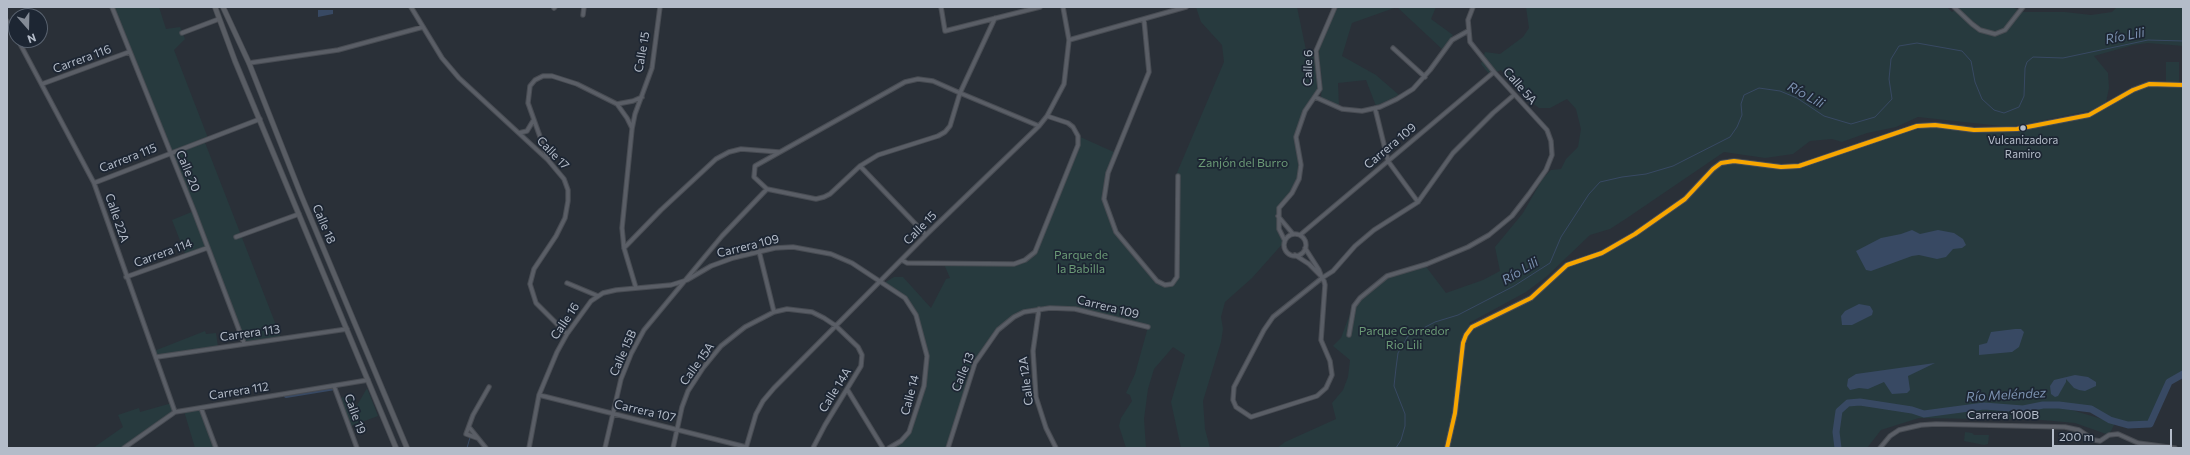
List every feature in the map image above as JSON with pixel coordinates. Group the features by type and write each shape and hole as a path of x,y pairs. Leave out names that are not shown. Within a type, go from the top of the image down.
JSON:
{"main road":[{"name":"Calle 18","path":"215,7 396,448"},
{"name":"Calle 18","path":"223,7 249,63 301,195 407,448"}],"street":[{"name":"Calle 20","path":"112,7 244,343"},
{"name":"Calle 17","path":"412,7 442,58 459,78 548,160 564,179 568,190 565,218 556,236 534,269 530,284 536,303 567,334"},
{"path":"583,15 584,7"},
{"name":"Calle 15","path":"636,288 624,248 622,228 632,129 652,68 660,7"},
{"path":"941,7 945,31 1040,7"},
{"name":"Calle 15","path":"746,447 756,414 763,401 926,235 1039,126 1047,116 1064,84 1069,40 1063,7"},
{"path":"1069,40 1186,7"},
{"name":"Calle 6","path":"1278,216 1280,204 1292,193 1299,179 1300,165 1296,138 1304,111 1320,89 1316,51 1335,7"},
{"path":"1315,97 1342,109 1362,111 1375,108 1397,99 1413,89 1425,77 1452,40 1468,31 1468,20 1473,7"},
{"path":"1954,7 1980,30 1995,34 2005,30 2022,7"},
{"path":"995,18 960,93 950,126 945,132 938,136 878,155 860,166 830,194 824,197 816,198 767,189 754,177 753,170 755,166 905,82 918,80 933,81 960,93 1039,126"},
{"path":"182,33 219,19"},
{"path":"1144,20 1149,72 1108,173 1104,199 1116,232 1157,281 1165,286 1172,284 1177,277 1178,176"},
{"path":"249,63 338,50 423,26"},
{"name":"Calle 5A","path":"1349,335 1354,306 1360,298 1387,276 1426,264 1461,250 1489,235 1512,216 1546,170 1552,155 1552,141 1547,130 1475,50 1468,38 1468,31"},
{"name":"Calle 22A","path":"22,48 94,183 175,412"},
{"path":"1393,48 1425,77"},
{"name":"Carrera 116","path":"42,84 129,52"},
{"name":"Carrera 109","path":"1300,235 1494,72"},
{"path":"548,160 533,121 528,102 530,86 535,80 543,76 552,76 577,84 617,104 627,118 632,129"},
{"path":"1447,448 1455,413 1463,343 1466,335 1472,327 1531,298 1567,265 1602,253 1635,234 1691,194 1713,169 1721,163 1734,161 1781,167 1799,166 1917,126 1935,125 1974,130 2017,129 2089,115 2133,90 2149,84 2183,84"},
{"path":"1278,216 1293,234 1300,235 1305,240 1306,248 1322,278 1325,291 1321,340 1332,368 1332,375 1329,384 1317,396 1265,414 1251,417 1236,407 1234,400 1234,387 1264,330 1286,305 1322,278 1333,271 1356,246 1374,230 1418,202 1453,152 1514,95"},
{"path":"617,104 634,101 642,97"},
{"path":"1375,108 1388,161 1418,202"},
{"path":"902,260 912,263 1014,264 1025,260 1035,252 1078,145 1078,136 1073,127 1068,123 1047,116"},
{"name":"Carrera 115","path":"94,183 260,119"},
{"path":"519,133 527,131 533,121"},
{"path":"624,248 661,210 716,159 729,152 742,149 780,152"},
{"path":"860,166 926,235"},
{"path":"687,280 722,236 767,189"},
{"path":"236,237 299,214"},
{"path":"1278,216 1279,229 1285,241 1286,251 1309,264 1322,278"},
{"path":"1285,241 1293,234"},
{"name":"Carrera 109","path":"687,280 711,266 759,252 787,247 811,249 852,263 881,281"},
{"name":"Carrera 114","path":"126,277 207,248"},
{"path":"1295,255 1302,253 1306,248"},
{"path":"759,252 774,312"},
{"name":"Calle 16","path":"529,448 540,395 557,352 582,312 598,296 616,290 662,287 687,280"},
{"name":"Calle 15B","path":"605,448 621,379 631,354 644,330 658,310 687,280"},
{"name":"Calle 14","path":"881,281 905,298 910,304 920,327 927,356 924,386 913,424 901,441 889,448"},
{"path":"567,283 598,296"},
{"name":"Carrera 109","path":"1039,309 1075,308 1148,327"},
{"name":"Calle 15A","path":"673,448 688,391 703,368 721,346 739,332 774,312 787,309 801,309 812,312 836,326"},
{"name":"Calle 13","path":"948,448 975,363 988,343 998,330 1014,317 1039,309"},
{"name":"Calle 12A","path":"1039,309 1033,351 1036,397 1046,428 1056,448"},
{"name":"Calle 14A","path":"814,448 861,366 862,354 858,347 836,326"},
{"name":"Carrera 113","path":"157,358 244,343 346,329"},
{"name":"Carrera 112","path":"124,448 175,412 368,380"},
{"name":"Calle 19","path":"334,386 357,448"},
{"path":"476,437 468,436 466,434 489,387"},
{"path":"847,389 883,448"},
{"name":"Carrera 107","path":"540,395 746,447"},
{"path":"201,408 216,448"},
{"name":"Carrera 100B","path":"1880,448 1890,436 1900,430 1921,424 1936,424 2065,427 2079,430 2094,440 2100,441 2109,435 2118,434 2138,443 2175,448"},
{"path":"470,428 486,448"}],"green space":[{"path":"112,7 159,7 166,29 180,27 185,39 174,50 208,138 204,140 281,338 244,343 207,248 186,256 172,220 194,211"},
{"name":"Zanjón del Burro","path":"1196,7 1297,7 1307,55 1317,57 1320,89 1305,111 1296,138 1301,165 1296,186 1281,204 1278,223 1285,241 1252,278 1225,302 1221,317 1223,329 1221,342 1203,401 1205,429 1210,448 1181,448 1171,402 1185,355 1173,347 1154,369 1148,389 1144,419 1146,448 1126,448 1119,426 1121,418 1132,401 1130,395 1126,393 1135,374 1148,327 1075,309 1039,309 1014,317 998,330 975,363 948,448 889,448 901,441 909,432 926,372 925,342 910,304 884,283 894,277 903,277 931,308 946,279 950,278 944,264 1014,264 1025,260 1035,252 1076,153 1078,136 1116,153 1108,173 1104,199 1116,232 1157,281 1165,285 1172,284 1177,277 1178,176 1176,175 1224,62 1222,45 1201,22"},
{"path":"1337,7 1397,7 1352,23 1342,56 1376,75 1399,95 1376,106 1366,80 1338,83 1339,106 1321,98 1322,80 1318,50"},
{"path":"1397,7 1436,7 1431,19 1453,35 1443,50"},
{"name":"Parque Corredor Rio Lili","path":"1526,7 1947,7 1952,12 1959,7 2011,7 2024,12 2065,12 2091,15 2112,12 2117,7 2183,7 2183,46 2148,43 2133,45 2094,56 2108,73 2109,88 2106,102 2093,110 2010,127 1918,117 1896,127 1867,133 1842,142 1832,139 1810,141 1793,154 1765,158 1724,152 1610,229 1590,235 1546,277 1526,292 1469,323 1472,327 1524,302 1567,265 1619,245 1685,199 1713,169 1724,162 1790,167 1926,125 1997,131 2079,118 2145,85 2183,85 2183,374 2169,382 2150,424 2128,425 2110,420 2091,409 2055,405 2115,423 2109,435 2075,423 2042,420 1919,418 1881,430 1867,448 1277,448 1285,442 1336,419 1332,403 1343,390 1348,377 1350,360 1333,346 1341,338 1354,303 1382,280 1424,264 1446,293 1483,280 1500,271 1495,247 1523,213 1543,178 1551,170 1561,169 1566,159 1578,147 1581,129 1576,109 1567,99 1550,108 1539,108 1523,96 1501,70 1490,75 1481,64 1485,52 1500,54 1523,37 1529,28"},
{"path":"2166,62 2179,62 2179,82 2166,82"},
{"path":"205,331 206,334 216,333 218,347 157,357 154,351"},
{"path":"367,388 378,416 351,426 340,397 352,399 355,409"},
{"path":"172,403 175,412 124,448 93,448 123,427 118,415 139,408 140,412"},
{"path":"201,408 216,448 195,448 184,411"},
{"path":"1965,432 1972,433 1974,435 1989,435 1988,444 1984,445 1964,441"}],"water":[{"path":"318,10 333,10 333,14 318,17"},
{"path":"1912,230 1920,234 1938,230 1954,233 1963,239 1966,245 1962,248 1953,249 1946,257 1937,259 1919,255 1912,256 1871,271 1866,270 1856,251 1881,238"},
{"path":"1859,304 1870,306 1873,311 1872,315 1852,325 1842,325 1841,316 1845,311"},
{"path":"2021,329 2024,332 2019,347 2012,352 1979,355 1979,345 1987,343 1991,332"},
{"path":"1935,363 1908,376 1910,390 1907,393 1892,394 1884,382 1868,389 1859,388 1850,390 1847,386 1848,379 1856,374"},
{"path":"2075,375 2088,377 2096,382 2096,386 2085,391 2079,390 2074,388 2066,379 2066,382 2058,396 2055,397 2051,394 2050,386 2054,380"}],"waterway":[{"name":"Río Lili","path":"1396,448 1401,440 1405,426 1405,414 1394,386 1398,353 1408,336 1435,322 1458,315 1514,286 1550,263 1561,237 1589,194 1600,182 1646,174 1673,166 1730,137 1737,127 1742,115 1741,104 1744,95 1759,88 1780,91 1797,98 1824,116 1851,124 1875,117 1892,99 1889,79 1891,59 1899,46 1917,43 1962,51 1971,61 1975,82 1982,99 1994,110 2004,113 2019,107 2024,96 2025,68 2027,62 2033,57 2063,58 2148,40 2183,41"},
{"name":"Río Meléndez","path":"1838,448 1836,432 1839,411 1848,403 1860,402 1912,410 1924,414 1984,406 2023,409 2043,405 2059,405 2091,409 2110,420 2128,425 2150,424 2169,382 2183,374"},
{"path":"286,396 335,388"},
{"path":"467,448 471,434"},
{"name":"Río Lili","path":"1327,448 1342,448"}],"transit line":[{"path":"1447,448 1455,413 1463,343 1466,335 1472,327 1531,298 1567,265 1602,253 1635,234 1685,199 1713,169 1721,163 1734,161 1781,167 1799,166 1917,126 1935,125 1974,130 2017,129 2089,115 2133,90 2149,84 2183,85"}],"place":[{"name":"Vulcanizadora Ramiro","path":"2023,128"}],"park label":[{"name":"Parque de la Babilla","path":"1081,262"}]}
